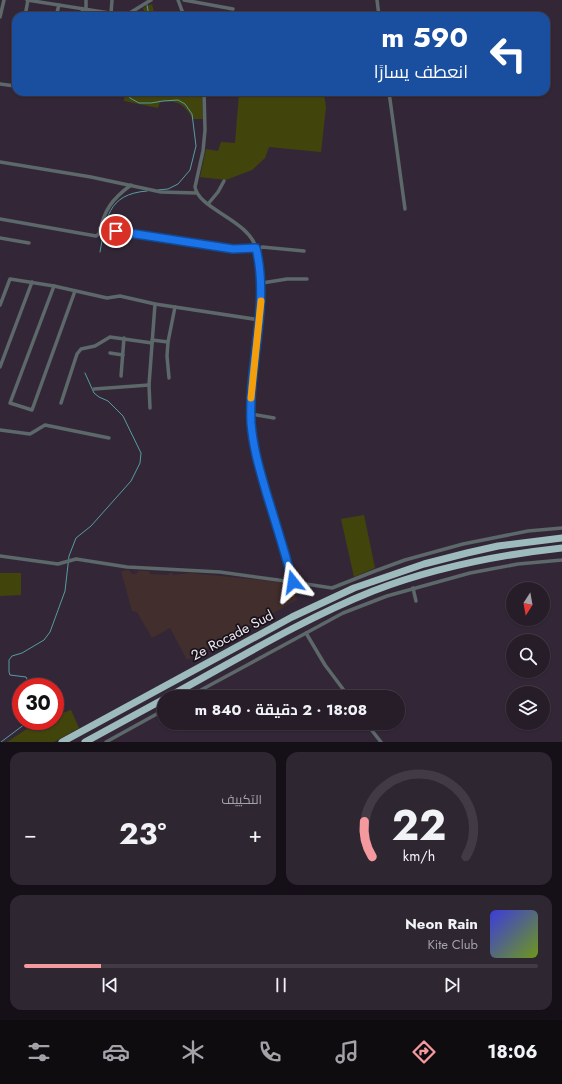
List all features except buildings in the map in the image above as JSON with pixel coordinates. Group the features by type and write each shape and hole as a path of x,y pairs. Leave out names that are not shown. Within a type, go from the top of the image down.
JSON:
{"highway":[{"name":"2e Rocade Sud","path":"62,742 292,617 354,588 424,564 467,553 498,546 562,538"},
{"name":"2e Rocade Sud","path":"181,690 300,626 349,601 374,591 428,573 482,560 520,553 562,548"},
{"path":"85,742 157,703"}],"street":[{"path":"0,17 4,0"},
{"path":"26,12 28,0 100,12"},
{"path":"83,12 86,0"},
{"path":"111,12 112,0"},
{"path":"131,12 151,0"},
{"path":"178,0 182,12"},
{"path":"184,0 233,8"},
{"path":"377,0 378,12"},
{"path":"57,12 59,5"},
{"path":"0,84 12,86"},
{"path":"204,96 203,150 194,188 196,193 208,204 243,228 250,235 257,249 262,283 260,320 251,394 251,414 255,450 293,582"},
{"path":"390,96 405,209"},
{"path":"0,162 131,185 161,192 196,193"},
{"path":"208,204 218,192 224,181"},
{"path":"0,219 96,236 99,234 105,213 117,195 131,185"},
{"path":"100,228 233,249 257,249 262,247 304,251"},
{"path":"0,238 29,243"},
{"path":"0,305 10,279 54,286 75,292 107,298 120,296 154,304 260,320"},
{"path":"262,283 287,279 307,279"},
{"path":"0,367 32,282"},
{"path":"54,286 10,403 32,410 75,292"},
{"path":"150,408 149,385 154,304"},
{"path":"169,378 167,356 168,342 175,307"},
{"path":"61,403 78,351 95,346 110,337 152,342 168,342"},
{"path":"121,376 124,338"},
{"path":"110,353 123,355"},
{"path":"94,389 149,385"},
{"path":"251,414 274,418"},
{"path":"0,430 30,434 45,425 110,438"},
{"path":"0,556 63,564 76,559 134,568 220,572 332,588 390,566 463,544 528,531 562,528"},
{"path":"201,690 343,613 387,596 470,573 518,564 562,560"},
{"path":"413,588 416,601"},
{"path":"306,633 325,665 344,690"},
{"path":"106,742 157,714"},
{"path":"372,730 381,742"}],"shaded area":[{"path":"129,570 132,574 136,574 138,571 149,571 150,574 167,575 172,572 173,575 190,573 291,583 297,600 187,660 170,628 152,638 137,612 132,611 121,571"}],"green space":[{"path":"152,4 154,12 144,12 143,8"},
{"path":"125,96 202,96 203,119 193,119 187,110 180,104 176,103 160,102 158,108 124,101"},
{"path":"239,96 324,96 326,107 321,152 269,147 265,158 252,170 226,180 200,177 206,149 218,151 221,142 235,143"},
{"path":"364,515 375,568 354,577 341,519"},
{"path":"0,573 21,573 21,595 0,596"},
{"path":"71,710 79,728 54,742 7,742 25,730 64,730 64,712"}],"waterway":[{"path":"147,5 148,12"},
{"path":"129,96 130,98 139,103 178,100 185,104 192,114 196,146 190,170 178,184 168,189 158,190"},
{"path":"100,252 107,219 116,203 124,197 134,193 147,191"},
{"path":"26,678 10,675 9,660 12,656 22,653 44,640 50,632 65,591 69,556 76,538 91,526 131,481 140,463 141,453 123,416 108,401 94,393 85,373"},
{"path":"1,742 17,730"}],"slow traffic":[{"path":"251,398 261,301"}],"route":[{"path":"116,231 233,249 256,248 260,264 262,283 251,394 251,423 261,475 293,582"}]}
